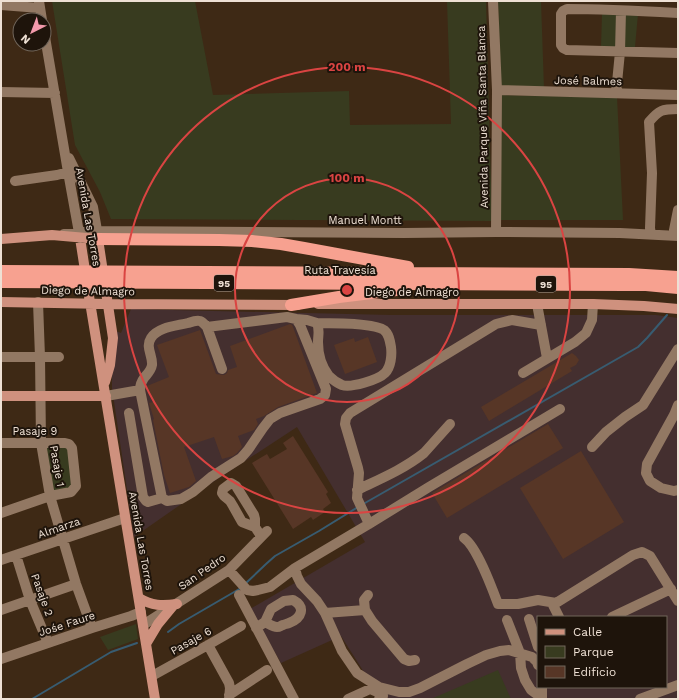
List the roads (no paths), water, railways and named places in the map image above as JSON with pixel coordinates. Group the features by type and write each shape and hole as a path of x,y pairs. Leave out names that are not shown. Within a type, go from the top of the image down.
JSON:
{"highway":[{"path":"98,235 252,241 297,247 446,278"},
{"name":"Ruta Travesía","path":"1,271 446,278 646,285 678,288"},
{"name":"Ruta Travesía","path":"1,282 446,278 629,274 678,277"},
{"path":"290,305 446,278"}],"main road":[{"name":"Manuel Montt","path":"1,239 52,235 98,235"},
{"name":"Avenida Las Torres","path":"79,235 155,699"},
{"name":"Avenida Las Torres","path":"98,235 112,338 110,365 105,391"},
{"name":"Diego de Almagro","path":"1,302 108,300 290,305 593,304 678,309"},
{"path":"1,396 40,396 105,391"},
{"path":"139,598 155,605 174,606"},
{"path":"146,644 158,624 174,606"}],"street":[{"name":"Avenida Parque Viña Santa Blanca","path":"493,1 497,90 496,232"},
{"path":"1,5 40,5"},
{"path":"678,12 567,9 563,10 561,14 562,44 563,48 567,50 678,53"},
{"path":"616,93 620,52 621,11"},
{"name":"Avenida Las Torres","path":"47,52 79,235"},
{"name":"José Balmes","path":"497,90 678,95"},
{"path":"1,92 54,93"},
{"path":"651,234 652,173 649,122 656,113 666,109 678,110"},
{"name":"Avenida Las Torres","path":"64,147 93,207 98,235"},
{"path":"15,181 68,172"},
{"path":"676,236 674,230 678,210"},
{"name":"Manuel Montt","path":"98,235 496,232 620,233 676,236"},
{"name":"Pasaje 1","path":"38,302 41,443 50,496 76,584 92,628"},
{"path":"537,304 547,358"},
{"path":"523,373 575,342 586,333 592,320 593,304"},
{"path":"207,327 287,317 317,323 334,322 378,327 385,331 390,340 390,362 386,372 379,378 369,382 342,385 337,382 331,377 321,363 318,354 319,328 317,323"},
{"path":"129,413 143,497 146,502 162,498 167,501 181,499 193,492 211,477 241,458 270,419 280,413 320,399 325,395 326,389 300,325 296,319"},
{"path":"369,524 357,498 359,473 345,424 346,418 350,413 496,324 512,320 541,325"},
{"path":"162,498 140,390 140,385 143,379 152,367 148,344 152,337 159,331 170,327 199,321 204,323 207,327 222,370"},
{"path":"592,447 606,432 643,405 678,349"},
{"path":"1,357 59,357"},
{"path":"105,391 140,390"},
{"path":"678,405 647,464 646,473 650,481 661,488 674,491 678,490"},
{"path":"242,592 270,587 295,568 560,409"},
{"path":"357,490 393,473 424,453 450,424"},
{"name":"Pasaje 9","path":"1,443 69,444 72,448 76,486 71,492 50,496"},
{"path":"1,514 50,496"},
{"name":"Almarza","path":"1,560 125,518"},
{"name":"San Pedro","path":"143,625 231,573 264,534 255,527"},
{"path":"464,538 474,550 498,604 518,604 538,600 556,603 634,555 642,552 650,556 678,601"},
{"name":"Pasaje 2","path":"16,555 30,600 48,643"},
{"path":"295,568 301,584 317,601 325,613 342,651 357,673 379,687 399,692 409,692 486,655 500,651 509,650 520,653 537,661"},
{"path":"231,573 261,625 294,699"},
{"path":"1,610 76,584"},
{"path":"614,616 671,589"},
{"path":"368,595 364,600 365,610 372,621 404,659 409,661 415,660"},
{"path":"552,603 558,616"},
{"path":"325,613 365,610"},
{"name":"Jośe Faure","path":"1,659 141,612"},
{"path":"529,619 537,644"},
{"path":"507,620 520,653 521,668 525,680 531,690 542,699"},
{"name":"Pasaje 6","path":"152,676 241,626"},
{"path":"208,645 229,683 229,697"},
{"path":"229,697 267,670"},
{"path":"640,699 678,685"},
{"path":"542,688 542,699"},
{"path":"348,699 370,689 377,692 382,698"}],"waterway":[{"path":"365,503 638,347 667,315"},
{"path":"245,584 275,556 358,507"},
{"path":"168,632 241,588"},
{"path":"32,699 111,652 137,643"}]}
